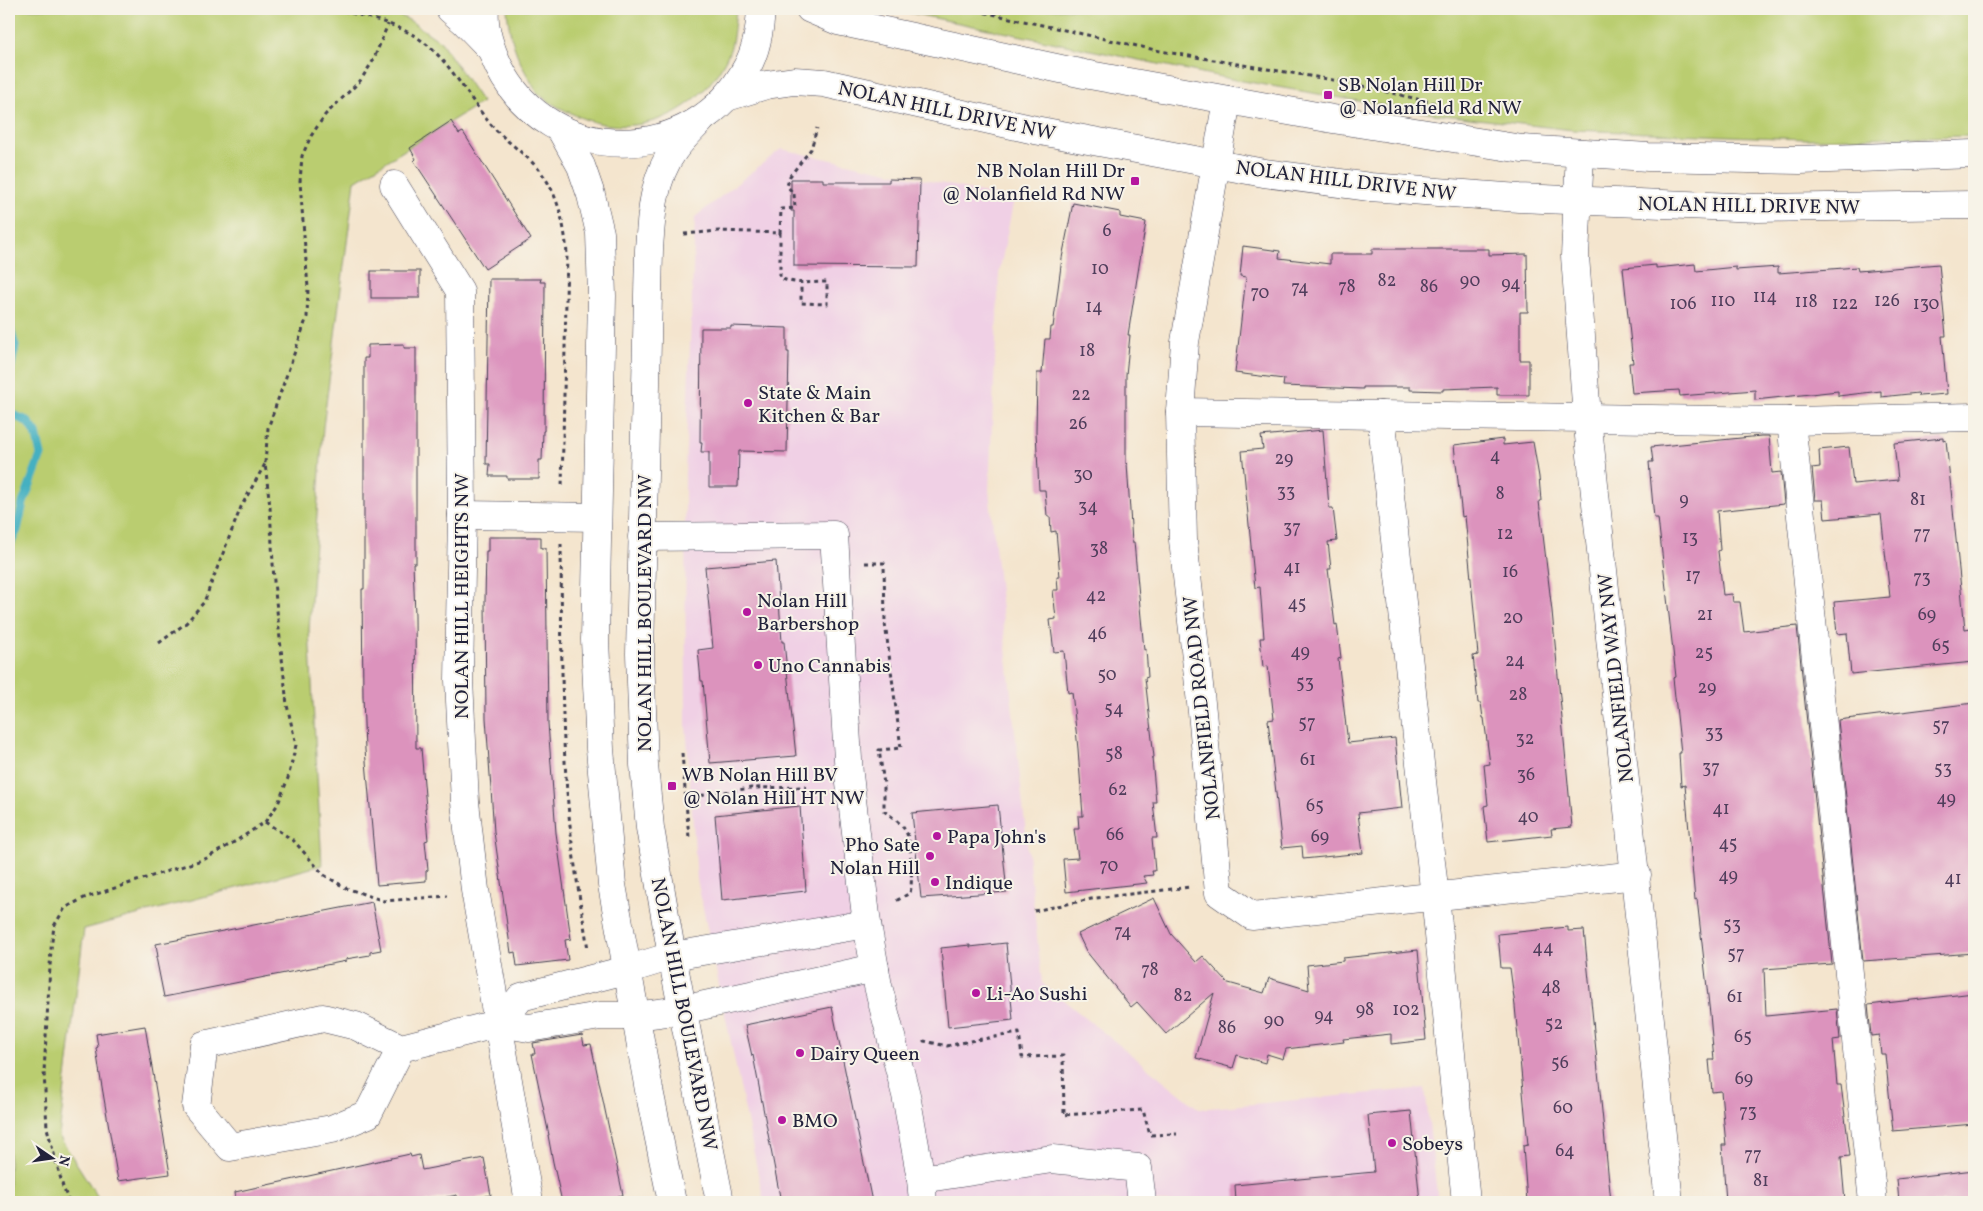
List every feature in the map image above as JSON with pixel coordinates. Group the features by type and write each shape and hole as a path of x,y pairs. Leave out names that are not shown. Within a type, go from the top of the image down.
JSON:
{"street":[{"path":"450,9 491,49"},
{"path":"484,9 491,49 507,82 531,110 561,130 595,142 632,144 667,137 700,121 727,97 748,67 759,32 761,9"},
{"path":"810,9 838,21 1084,74 1333,119 1522,149 1648,157 1800,160 1974,154"},
{"name":"NOLAN HILL DRIVE NW","path":"727,97 766,85 794,81 824,83 1035,130 1264,173 1370,187 1519,198 1758,208 1974,205"},
{"name":"NOLANFIELD ROAD NW","path":"1227,100 1185,342 1180,412 1183,540 1219,893 1252,916 1637,876"},
{"name":"NOLAN HILL BOULEVARD NW","path":"700,121 674,151 659,178 652,212 649,250 640,654 644,765 650,828 682,1010 720,1202"},
{"path":"561,130 581,166 591,195 600,233 602,296 595,640 600,749 612,885 626,970 672,1202"},
{"name":"NOLANFIELD WAY NW","path":"1580,153 1575,256 1587,417 1637,876 1669,1202"},
{"name":"NOLAN HILL HEIGHTS NW","path":"394,185 460,291 462,515 459,680 464,802 476,890 529,1202"},
{"path":"1180,412 1791,421 1974,417"},
{"path":"1381,414 1435,896 1466,1202"},
{"path":"1791,421 1873,1202"},
{"path":"462,515 597,517"},
{"path":"642,537 834,534 849,775 866,924 878,986 906,1095 922,1191 1052,1159 1138,1168 1142,1202"},
{"path":"500,1023 520,997 593,979 672,956 866,924"},
{"path":"401,1048 368,1114 332,1129 230,1147 196,1106 204,1045 323,1018 356,1026 401,1048 500,1023 529,1028 600,1016 636,1016 682,1010 875,968"}],"path":[{"path":"336,9 388,24 414,36 444,60 471,99 496,130 538,167 548,183 565,226 567,254 561,516 562,668 566,768 574,859 593,979"},
{"path":"969,9 1160,51 1345,82 1441,105"},
{"path":"70,1202 63,1187 47,1128 44,1072 54,926 65,908 84,898 206,859 265,822 278,804 288,778 296,745 287,705 274,582 266,463 268,428 308,317 308,288 300,182 302,156 311,136 325,115 360,81 373,61 388,24"},
{"path":"801,283 801,303 827,304 827,282 793,283 780,278 781,209 795,208 794,194 787,186 790,176 811,149 817,128"},
{"path":"684,234 700,231 780,233"},
{"path":"159,643 186,623 204,602 241,507 266,463"},
{"path":"836,563 884,563 885,622 901,748 879,750 884,784 884,811 896,820 907,834 913,884 910,893 888,905"},
{"path":"682,753 689,838"},
{"path":"685,798 751,788 806,787"},
{"path":"265,822 294,840 324,875 346,888 384,901 457,895 476,890"},
{"path":"1034,911 1096,898 1190,887"},
{"path":"922,1034 924,1041 947,1046 1018,1033 1022,1057 1063,1056 1064,1115 1144,1110 1150,1135 1177,1134"}],"shaded area":[{"path":"781,149 1014,199 999,274 989,490 1042,983 1199,1109 1425,1088 1438,1202 764,1202 697,879 686,725 685,474 695,217"}],"green space":[{"path":"9,9 385,9 409,20 441,42 482,102 355,181 323,427 309,630 322,865 84,929 59,1136 101,1202 9,1202"},
{"path":"507,9 735,9 736,12 730,50 719,71 704,90 687,105 667,116 646,123 623,126 600,123 577,116 551,103 538,93 517,55 509,28"},
{"path":"891,9 1974,9 1974,136 1806,139 1573,130 1434,114 1231,79"}],"building":[{"path":"451,121 459,134 463,132 531,239 485,269 414,161 416,159 410,148"},
{"path":"791,179 823,179 823,182 889,182 889,179 920,180 918,267 794,266 794,211 791,211"},
{"path":"1073,203 1120,212 1120,217 1146,222 1128,335 1130,335 1126,375 1126,464 1132,542 1134,542 1144,650 1146,649 1148,677 1145,678 1154,757 1152,758 1156,802 1153,802 1157,838 1152,838 1155,871 1152,871 1153,875 1143,876 1147,883 1066,892 1063,859 1078,858 1074,829 1079,829 1078,816 1083,816 1072,692 1068,693 1064,651 1054,652 1050,620 1056,619 1053,590 1058,590 1057,577 1060,577 1056,531 1051,532 1050,516 1047,516 1045,490 1039,490 1036,432 1037,373 1042,373 1045,339 1050,339 1051,327 1053,327 1062,258"},
{"path":"1243,246 1280,251 1279,258 1330,264 1330,254 1372,254 1372,249 1489,249 1489,255 1527,254 1528,312 1520,312 1520,360 1529,360 1529,395 1497,395 1497,387 1443,389 1443,391 1410,390 1410,387 1363,387 1363,389 1283,386 1284,379 1235,373 1246,277 1240,276"},
{"path":"1695,264 1696,271 1736,267 1736,270 1778,267 1778,273 1857,267 1858,271 1939,264 1946,336 1942,336 1947,394 1919,396 1918,393 1881,397 1881,391 1838,396 1838,391 1755,400 1755,390 1680,396 1679,390 1632,393 1629,363 1633,363 1623,268 1656,265 1656,268"},
{"path":"371,271 420,271 420,298 371,298"},
{"path":"489,279 541,279 540,282 545,282 544,431 542,460 539,460 539,479 507,479 507,476 489,476 490,464 486,464"},
{"path":"731,326 787,328 787,352 789,352 787,452 739,451 738,487 709,487 709,452 701,452 702,442 700,442 701,328 731,328"},
{"path":"404,344 404,348 416,348 416,563 413,563 416,748 421,748 428,840 425,841 428,870 426,871 426,881 377,885 365,750 363,696 364,358 368,358 368,345"},
{"path":"1323,430 1329,508 1333,508 1337,541 1328,542 1331,569 1328,569 1341,658 1338,659 1348,743 1395,738 1402,808 1358,813 1363,853 1303,859 1302,846 1282,848 1268,720 1274,719 1268,666 1263,667 1260,638 1264,638 1260,587 1255,588 1242,451 1263,449 1261,436"},
{"path":"1769,436 1772,473 1781,472 1784,504 1717,511 1720,550 1718,551 1723,595 1732,594 1733,602 1740,602 1744,632 1797,626 1832,964 1764,969 1766,1016 1837,1009 1840,1039 1833,1040 1837,1085 1841,1085 1850,1156 1841,1157 1845,1202 1726,1202 1722,1145 1726,1145 1721,1091 1712,1092 1709,1060 1714,1060 1710,1014 1697,899 1695,900 1685,785 1681,786 1679,753 1681,753 1673,678 1676,677 1658,518 1654,518 1649,462 1653,462 1651,447"},
{"path":"1943,438 1943,441 1946,440 1965,629 1971,628 1974,662 1851,674 1847,633 1837,634 1834,602 1890,597 1881,514 1825,519 1823,500 1815,500 1812,468 1820,467 1819,450 1849,447 1853,484 1898,480 1894,443"},
{"path":"1503,439 1503,445 1533,442 1539,477 1541,501 1539,501 1552,611 1572,827 1551,829 1552,835 1488,842 1484,806 1488,805 1484,765 1490,764 1484,718 1481,703 1478,703 1473,656 1478,655 1471,579 1465,516 1462,517 1454,445"},
{"path":"488,537 541,537 541,548 546,548 548,723 556,833 571,939 565,940 568,960 517,966 515,952 511,953 494,832 486,718 485,601"},
{"path":"776,561 782,642 784,642 796,756 710,763 703,681 701,681 698,650 713,648 705,567"},
{"path":"1974,703 1974,953 1863,961 1838,720"},
{"path":"998,805 1007,892 921,898 912,813"},
{"path":"800,806 806,891 722,900 715,815"},
{"path":"1154,898 1171,934 1196,962 1203,956 1225,982 1264,993 1269,978 1309,990 1307,965 1343,961 1343,958 1418,950 1426,1040 1391,1044 1391,1034 1343,1039 1344,1042 1286,1049 1283,1059 1267,1054 1265,1063 1237,1055 1233,1068 1196,1058 1214,993 1166,1034 1137,1002 1131,1007 1086,951 1078,934"},
{"path":"372,902 381,950 370,952 370,955 346,959 346,961 164,997 156,957 158,957 156,944"},
{"path":"1568,927 1568,931 1584,930 1611,1202 1527,1202 1523,1146 1528,1145 1515,1006 1510,968 1501,968 1498,934"},
{"path":"1006,943 1013,1020 948,1027 941,948"},
{"path":"1974,993 1974,1124 1893,1131 1885,1054 1881,1054 1879,1035 1871,1036 1868,1005"},
{"path":"832,1007 872,1202 781,1202 753,1055 745,1025"},
{"path":"145,1026 170,1174 118,1181 100,1075 96,1034"},
{"path":"582,1035 584,1045 591,1044 623,1195 618,1196 620,1202 562,1202 532,1054 535,1054 533,1043"},
{"name":"Sobeys","path":"1411,1111 1420,1202 1236,1202 1235,1185 1374,1172 1368,1115"},
{"path":"410,1154 411,1157 419,1155 422,1170 484,1158 491,1195 458,1202 457,1195 424,1202 236,1202 235,1192"},
{"path":"1974,1170 1974,1202 1899,1202 1897,1179"}],"waterway":[{"path":"9,325 15,346 9,375"},
{"path":"9,411 10,414 27,421 36,433 41,455 23,503 17,530 9,546"}],"place":[{"name":"SB Nolan Hill Dr @ Nolanfield Rd NW","path":"1328,95"},
{"name":"NB Nolan Hill Dr @ Nolanfield Rd NW","path":"1135,181"},
{"name":"State & Main Kitchen & Bar","path":"748,403"},
{"name":"Nolan Hill Barbershop","path":"747,612"},
{"name":"Uno Cannabis","path":"758,665"},
{"name":"WB Nolan Hill BV @ Nolan Hill HT NW","path":"672,786"},
{"name":"Papa John's","path":"937,836"},
{"name":"Pho Sate Nolan Hill","path":"930,856"},
{"name":"Indique","path":"935,882"},
{"name":"Li-Ao Sushi","path":"976,993"},
{"name":"Dairy Queen","path":"800,1053"},
{"name":"BMO","path":"782,1120"},
{"name":"Sobeys","path":"1392,1143"}]}
